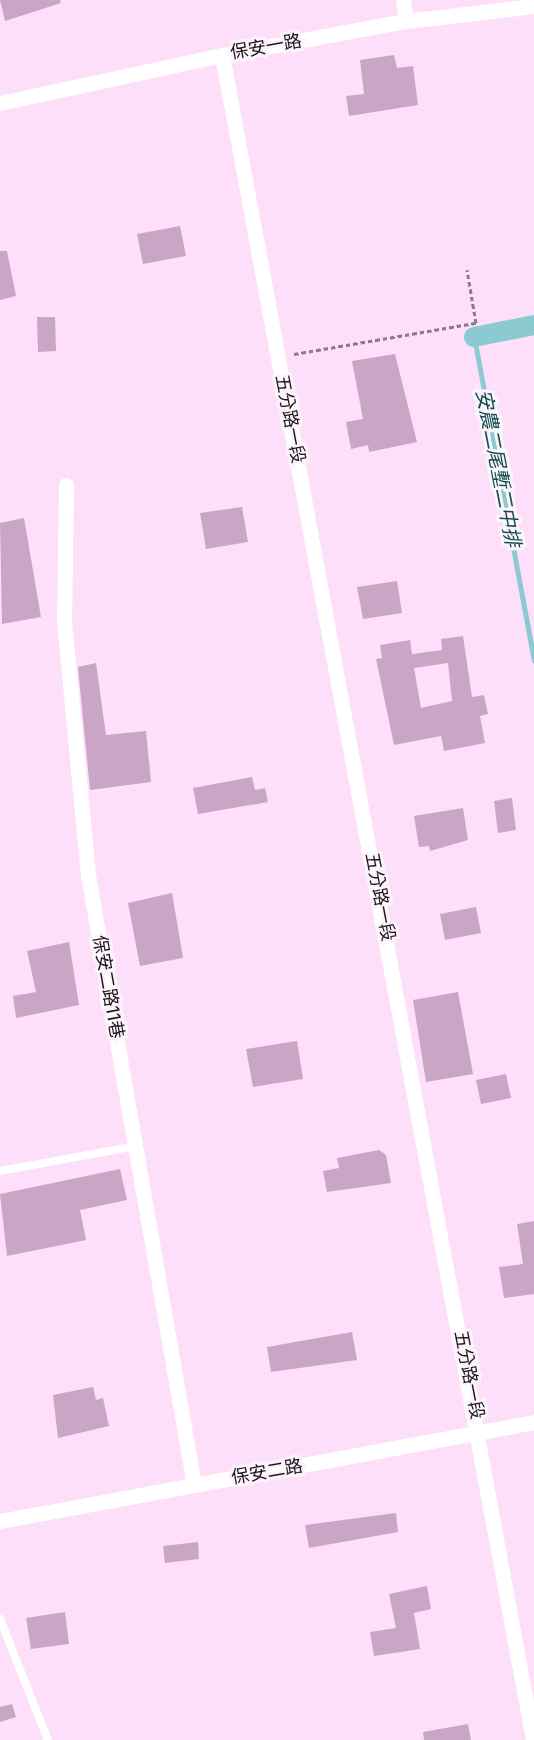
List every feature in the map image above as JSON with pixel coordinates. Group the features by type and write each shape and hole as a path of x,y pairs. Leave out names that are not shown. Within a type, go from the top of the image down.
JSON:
{"street":[{"path":"403,0 406,21"},
{"name":"保安一路","path":"0,103 222,55 406,21 534,6"},
{"name":"五分路一段","path":"222,55 480,1433 533,1740"},
{"name":"保安二路11巷","path":"66,485 64,621 71,723 88,875 137,1146 194,1485"},
{"name":"保安二路","path":"0,1521 534,1422"}],"lane":[{"path":"0,1171 137,1146"},
{"path":"0,1619 48,1740"}],"path":[{"path":"278,356 476,323 467,270"}],"building":[{"path":"0,0 60,0 61,3 5,21"},
{"path":"394,55 397,68 413,66 418,105 349,116 346,96 364,94 360,60"},
{"path":"180,226 186,256 143,264 137,234"},
{"path":"0,251 7,251 16,296 0,300"},
{"path":"37,317 55,317 56,351 38,352"},
{"path":"395,354 417,442 369,452 368,445 351,449 346,422 363,419 352,361"},
{"path":"242,507 248,542 206,549 200,513"},
{"path":"24,518 41,617 2,624 0,523"},
{"path":"397,581 402,613 363,619 357,587"},
{"path":"463,636 472,697 484,695 488,714 480,716 485,743 444,751 441,736 394,745 376,659 382,658 380,645 410,640 412,654 442,650 441,639","holes":["448,663 452,701 421,708 414,668"]},
{"path":"96,663 106,735 146,731 151,782 90,790 78,667"},
{"path":"252,777 255,790 265,788 268,802 198,814 193,788"},
{"path":"512,798 516,830 498,833 494,801"},
{"path":"463,808 468,840 430,851 429,846 419,847 414,816"},
{"path":"172,893 183,958 140,966 128,903"},
{"path":"476,907 481,933 445,940 440,914"},
{"path":"69,942 79,1005 16,1018 13,996 36,992 27,951"},
{"path":"458,992 473,1074 426,1082 413,1000"},
{"path":"297,1041 303,1079 253,1087 246,1049"},
{"path":"506,1074 511,1098 481,1104 476,1080"},
{"path":"379,1150 386,1155 391,1183 327,1192 323,1171 339,1168 337,1158"},
{"path":"120,1169 127,1200 80,1210 86,1240 7,1256 0,1194"},
{"path":"534,1221 534,1294 504,1298 499,1267 523,1264 517,1224"},
{"path":"352,1332 357,1360 271,1372 267,1347"},
{"path":"93,1387 96,1400 103,1398 109,1426 58,1438 53,1395"},
{"path":"396,1513 398,1532 309,1548 305,1525"},
{"path":"198,1542 199,1559 165,1563 163,1546"},
{"path":"427,1586 431,1609 414,1613 420,1649 374,1656 370,1632 396,1628 389,1594"},
{"path":"65,1612 69,1644 31,1649 26,1618"},
{"path":"12,1704 16,1717 0,1722 0,1707"},
{"path":"468,1724 471,1740 424,1740 423,1732"}],"waterway":[{"name":"安農二尾塹二中排","path":"474,337 534,325"},
{"name":"安農二尾塹二中排","path":"474,337 534,660"}]}
